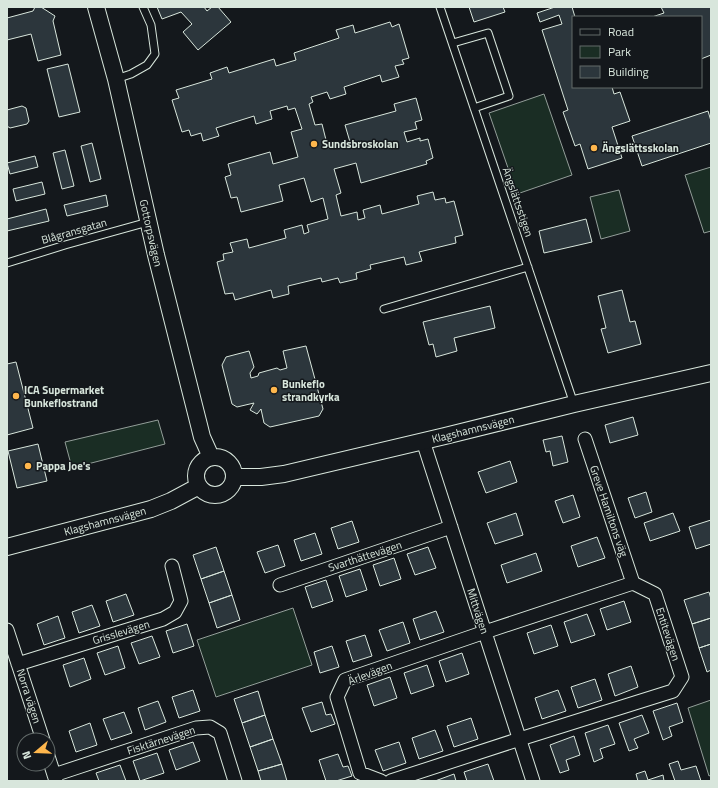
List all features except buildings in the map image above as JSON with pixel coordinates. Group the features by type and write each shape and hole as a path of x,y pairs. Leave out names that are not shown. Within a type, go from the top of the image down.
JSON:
{"street":[{"name":"Gottorpsvägen","path":"96,7 116,79 148,222 202,437 211,458"},
{"name":"Klagshamnsvägen","path":"234,477 261,477 284,474 574,404 711,373"},
{"name":"Greve Hamiltons väg","path":"585,439 633,583"},
{"name":"Mittvägen","path":"423,441 533,781"},
{"path":"211,458 220,458 227,462 232,468 234,477 232,484 227,491 220,494 212,494 204,491 199,486 196,479 200,465 204,460 211,458"},
{"name":"Klagshamnsvägen","path":"7,547 151,509 171,501 199,486"},
{"name":"Svarthättevägen","path":"280,585 451,527"},
{"name":"Grisslevägen","path":"14,662 163,619 175,612 182,601 172,566"},
{"path":"485,632 633,583"},
{"name":"Entitevägen","path":"520,739 674,692 682,677 655,594 633,583"},
{"name":"Norra vägen","path":"7,630 14,662 40,732"},
{"name":"Ärlevägen","path":"381,781 360,773 338,697 345,680 485,632"},
{"name":"Fisktärnevägen","path":"55,778 196,728 210,727 220,733 235,781"},
{"path":"391,781 520,739"}],"lane":[{"path":"116,79 147,66 156,54 151,25 143,7"},
{"name":"Ängslättsstigen","path":"440,7 574,404"},
{"path":"453,44 488,33 509,96 474,108"},
{"name":"Blågransgatan","path":"7,263 148,222"},
{"path":"384,308 528,267"}],"green space":[{"path":"544,94 572,175 517,194 489,113"},
{"path":"711,167 711,231 704,233 685,175"},
{"path":"619,190 630,231 601,239 590,197"},
{"path":"158,420 165,444 72,468 65,442"},
{"path":"293,608 312,665 216,697 197,640"},
{"path":"711,700 711,775 709,776 688,708"}],"place":[{"name":"Sundsbroskolan","path":"314,144"},
{"name":"Ängslättsskolan","path":"594,148"},
{"name":"Bunkeflo strandkyrka","path":"274,390"},
{"name":"ICA Supermarket Bunkeflostrand","path":"16,396"},
{"name":"Pappa Joe's","path":"28,466"}]}
